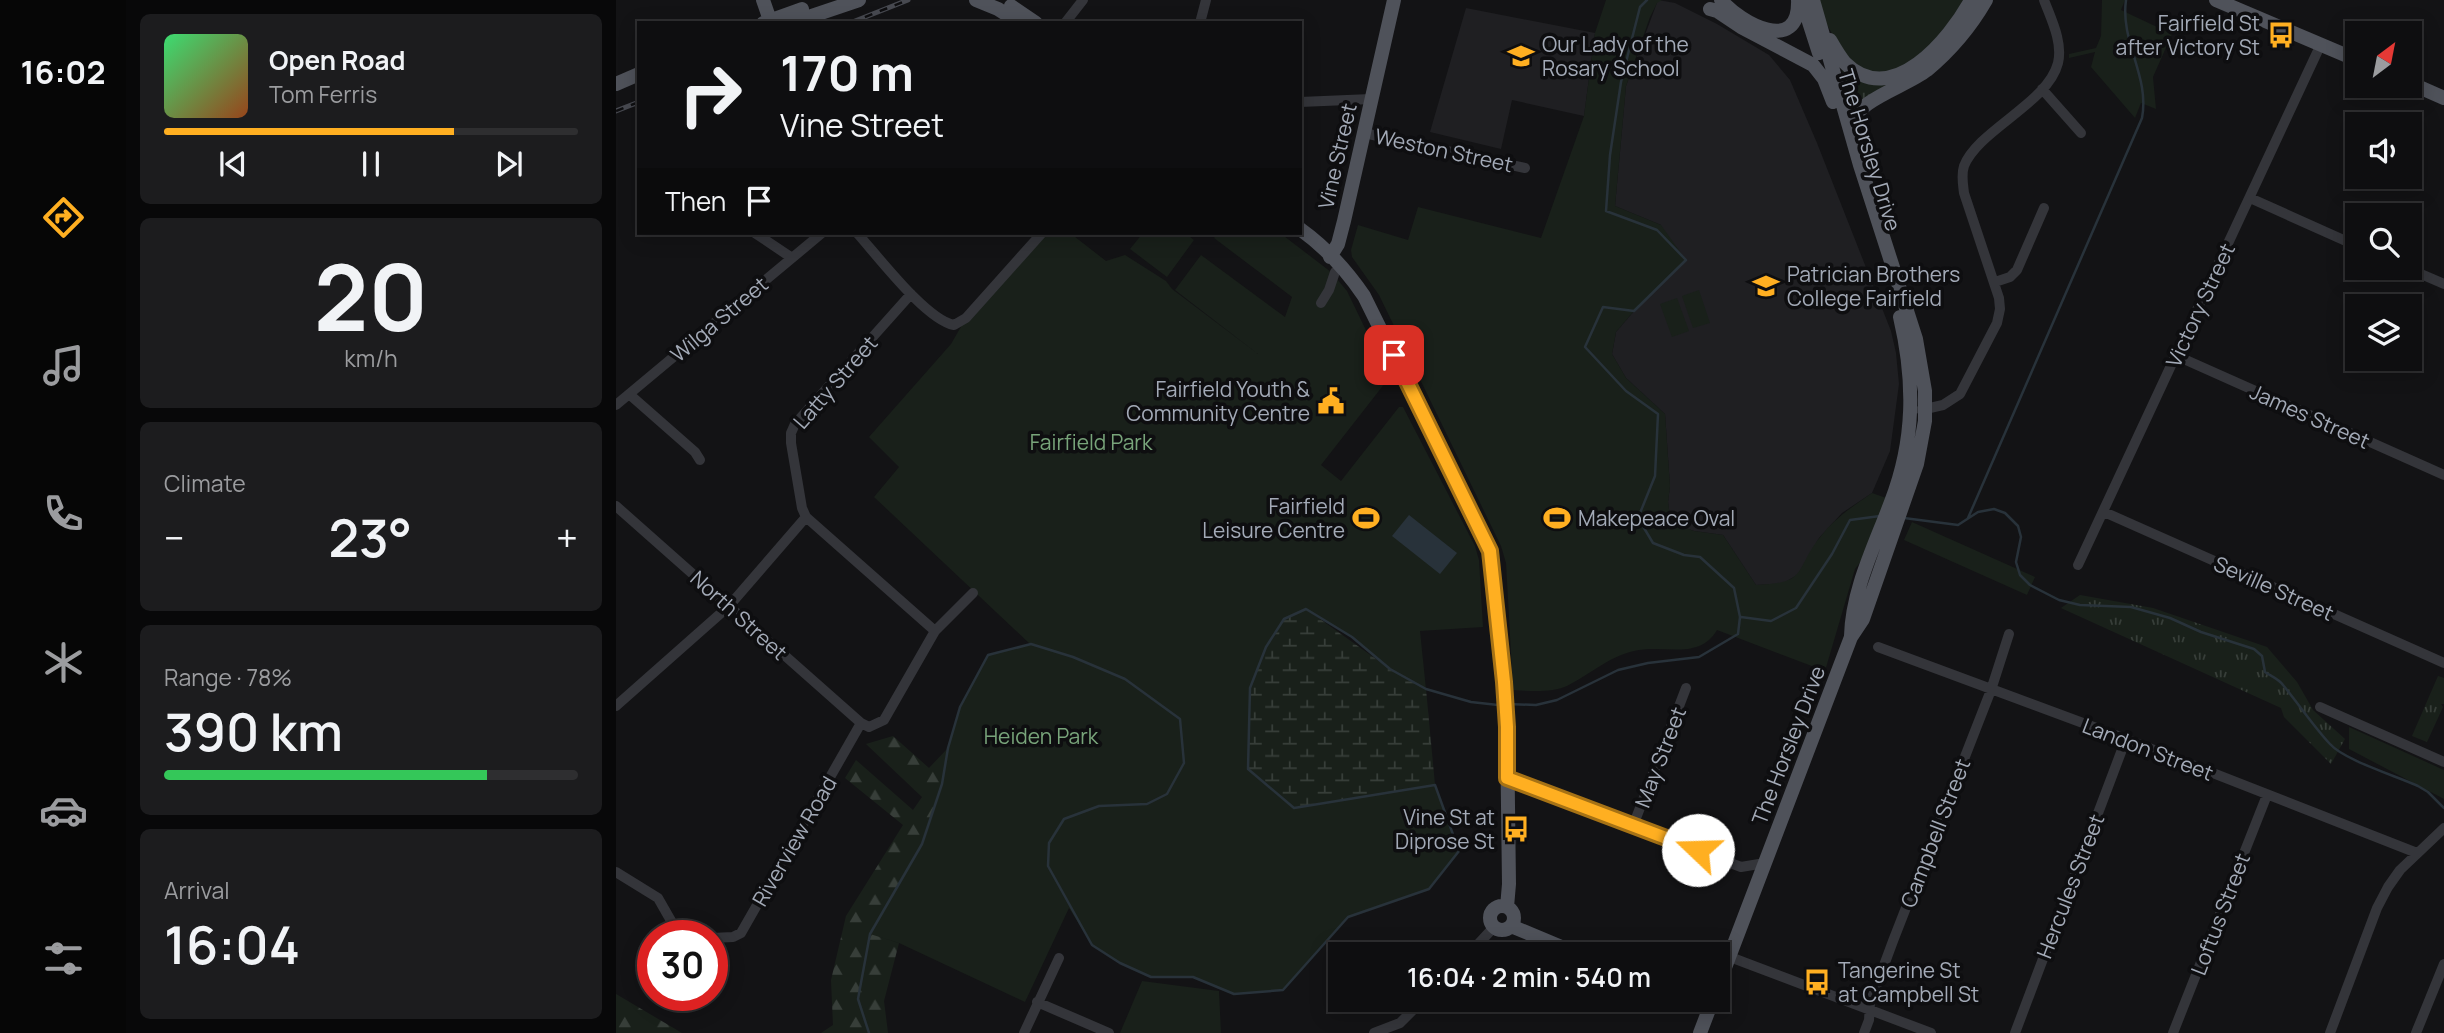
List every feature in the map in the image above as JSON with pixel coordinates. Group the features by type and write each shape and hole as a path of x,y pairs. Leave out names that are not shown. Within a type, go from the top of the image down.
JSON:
{"main road":[{"path":"754,0 773,21"},
{"path":"763,0 773,21"},
{"path":"773,21 830,0"},
{"path":"773,21 859,0"},
{"path":"976,0 1017,21"},
{"path":"1000,0 1033,21"},
{"name":"Vine Street","path":"1330,257 1338,244 1344,221 1394,0"},
{"path":"1731,0 1738,12 1752,22"},
{"path":"1709,3 1774,32 1786,30 1796,18 1800,0"},
{"name":"The Horsley Drive","path":"1800,0 1899,314 1918,411"},
{"path":"1849,126 1852,118 1866,104 1905,85 1926,71 1973,20 1986,0"},
{"path":"2216,0 2345,55"},
{"path":"2228,0 2243,10"},
{"path":"1709,3 1741,27 1813,65 1824,79 1833,102"},
{"path":"1815,7 1829,38 1846,64 1858,72 1883,78 1908,70 1921,62 1946,39 1969,3"},
{"name":"The Horsley Drive","path":"1730,957 1851,637 1852,615 1898,502 1904,464 1918,411 1919,352 1815,7"},
{"path":"616,84 637,75"},
{"path":"2422,88 2444,98"},
{"path":"1302,230 1345,270 1364,296 1487,541 1492,565 1507,727 1507,907"},
{"path":"1295,235 1330,257"},
{"path":"1499,906 1507,907 1514,915 1511,926 1505,930 1494,927 1489,917 1492,910 1499,906"},
{"path":"1511,926 1549,942"},
{"path":"1700,1033 1708,1012"}],"street":[{"path":"1067,21 1083,0"},
{"path":"1201,21 1206,0"},
{"path":"1918,411 1952,401 1960,394 1997,323 2000,309 1995,282 1962,180 1964,167 1976,148 2042,89 2054,73 2058,62 2058,41 2045,0"},
{"name":"Victory Street","path":"2078,565 2321,44"},
{"path":"2042,89 2081,133"},
{"path":"1302,102 1371,99"},
{"name":"Weston Street","path":"1364,133 1525,167"},
{"path":"2250,198 2345,241"},
{"path":"1995,282 2010,277 2017,270 2044,208"},
{"path":"758,235 792,258"},
{"name":"Wilga Street","path":"616,405 820,235"},
{"path":"859,235 911,294 949,324 960,323 1040,235"},
{"path":"1321,303 1335,272"},
{"path":"2422,274 2444,284"},
{"name":"Latty Street","path":"806,517 792,453 792,429 911,294"},
{"name":"James Street","path":"2177,356 2444,475"},
{"path":"629,394 695,452 700,460"},
{"name":"North Street","path":"616,506 861,723"},
{"name":"Seville Street","path":"2104,512 2444,663"},
{"path":"616,706 729,606 806,517 935,631"},
{"path":"861,723 869,727 884,720 935,631 973,593"},
{"name":"Campbell Street","path":"1864,1033 1893,941 1991,690 2009,634"},
{"name":"Landon Street","path":"1878,647 2126,739 2417,853"},
{"name":"May Street","path":"1633,826 1686,688"},
{"path":"2320,707 2444,762"},
{"name":"Riverview Road","path":"728,937 741,933 861,723"},
{"name":"Hercules Street","path":"2015,1033 2126,739"},
{"path":"1507,778 1741,867 1765,863"},
{"name":"Loftus Street","path":"2173,1033 2267,795"},
{"path":"2330,1033 2377,908 2388,887 2400,870 2442,830"},
{"path":"1741,867 1756,886"},
{"path":"616,872 658,898 671,920"},
{"path":"1480,942 1494,927"},
{"path":"1730,957 1931,1033"},
{"path":"1024,1033 1059,958"},
{"path":"2416,1033 2444,964"},
{"path":"1037,1002 1110,1033"},
{"path":"1374,1033 1400,1023 1411,1012"}],"shaded area":[{"name":"Patrician Brothers College Fairfield","path":"1658,0 1675,3 1769,55 1790,80 1891,331 1896,353 1899,384 1890,451 1872,493 1842,513 1819,538 1799,574 1782,584 1756,585 1723,535 1694,531 1671,523 1665,414 1626,378 1612,354 1616,332 1634,311 1661,225 1615,206 1626,86"},
{"name":"Our Lady of the Rosary School","path":"1466,8 1595,33 1584,116 1512,100 1501,149 1430,132"},
{"path":"1409,515 1457,553 1440,574 1392,536"}],"green space":[{"path":"1606,0 1662,0 1657,3 1650,17 1626,86 1615,206 1661,225 1686,260 1616,332 1612,354 1626,378 1665,414 1671,523 1694,531 1723,535 1756,585 1773,584 1793,578 1826,530 1872,493 1892,500 1876,542 1855,569 1825,671 1717,630 1709,640 1691,648 1645,649 1625,654 1561,688 1541,691 1513,690 1506,563 1501,546 1379,295 1352,257 1351,250 1358,225 1408,240 1418,207 1541,238 1584,116 1595,33"},
{"path":"1816,0 1963,0 1946,26 1920,55 1890,73 1875,74 1852,62 1834,37"},
{"path":"2102,0 2125,0 2121,10 2172,34 2153,77 2156,109 2141,103 2135,118 2091,67 2095,52 2069,58 2069,54 2096,48 2101,36"},
{"path":"1842,69 1900,79 1852,109"},
{"path":"1040,235 1073,235 1106,261 1125,255 1166,281 1172,289 1258,354 1175,290 1201,255 1285,317 1292,297 1214,238 1216,235 1283,235 1331,272 1347,291 1389,378 1321,465 1341,481 1399,407 1403,407 1475,546 1479,560 1483,627 1420,631 1426,689 1390,669 1352,637 1306,609 1284,619 1266,647 1250,688 1248,769 1294,808 1435,785 1459,851 1429,889 1348,917 1283,990 1234,994 1193,977 1151,977 1120,963 1092,945 1069,908 1025,1002 899,943 870,934 922,844 942,784 948,748 960,707 988,655 1030,644 874,497 899,467 869,437 951,344 966,318"},
{"path":"1141,235 1188,235 1194,240 1167,277 1130,249"},
{"path":"1699,290 1710,323 1693,328 1682,296"},
{"path":"1677,298 1689,331 1672,337 1660,304"},
{"path":"1912,522 2035,577 2027,595 1904,540"},
{"path":"2080,595 2153,608 2267,647 2297,682 2313,710 2345,739 2331,764 2284,717 2281,708 2061,608"},
{"path":"1306,609 1390,669 1426,689 1435,785 1294,808 1248,769 1250,688 1266,647 1284,619"},
{"path":"2438,676 2444,678 2444,704 2441,704 2443,707 2427,742 2412,736"},
{"path":"2349,727 2444,770 2444,799 2349,749"},
{"path":"893,736 929,768 948,748 942,784 922,844 870,933 899,943 884,1001 888,1033 821,1033 833,1025 831,980 846,916 903,825 845,778 856,760 913,810 922,797 866,744"},
{"path":"1142,981 1219,991 1221,1033 1120,1033"},
{"path":"616,994 637,1006 637,1011 645,1011 682,1033 616,1033"}],"waterway":[{"path":"1508,704 1536,705 1557,700 1618,670 1648,663 1699,657 1738,634 1740,617 1734,588 1700,557 1684,555 1653,543 1638,518 1655,476 1658,414 1626,391 1585,347 1603,307 1634,311 1686,260 1657,230 1606,211 1610,155 1621,82 1640,7 1647,0"},
{"path":"1968,518 2142,118 2142,88 2127,30 2126,0"},
{"path":"1904,518 1958,525 1978,512 1994,509 2005,513 2018,526 2021,537 2016,562 2020,575 2030,585 2059,600 2080,605 2131,607 2170,618 2201,632 2254,649 2262,656 2265,672 2281,683 2337,750 2358,762 2418,786 2444,808"},
{"path":"1741,617 1771,621 1796,608 1832,554 1850,520 1880,516"},
{"path":"869,1033 858,999 870,934 922,844 942,784 948,748 960,707 988,655 1031,644 1073,657 1125,679 1180,719 1184,763 1167,794 1147,804 1099,806 1064,819 1049,843 1048,866 1092,945 1120,963 1151,977 1193,977 1234,994 1283,990 1348,917 1429,889 1459,851 1435,785 1294,808 1248,769 1250,688 1266,647 1284,619 1306,609 1352,637 1390,669 1426,689 1471,702 1498,705"}],"railway":[{"path":"855,21 908,0"},
{"path":"616,111 637,103"}],"place":[{"name":"Fairfield St after Victory St","path":"2281,35"},
{"name":"Our Lady of the Rosary School","path":"1521,56"},
{"name":"Patrician Brothers College Fairfield","path":"1766,286"},
{"name":"Fairfield Youth & Community Centre","path":"1331,401"},
{"name":"Fairfield Leisure Centre","path":"1366,518"},
{"name":"Makepeace Oval","path":"1557,518"},
{"name":"Vine St at Diprose St","path":"1516,829"},
{"name":"Tangerine St at Campbell St","path":"1817,982"}],"route":[{"path":"1394,355 1490,551 1504,682 1507,778 1698,850"}],"park label":[{"name":"Fairfield Park","path":"1091,442"},
{"name":"Heiden Park","path":"1041,736"}]}
